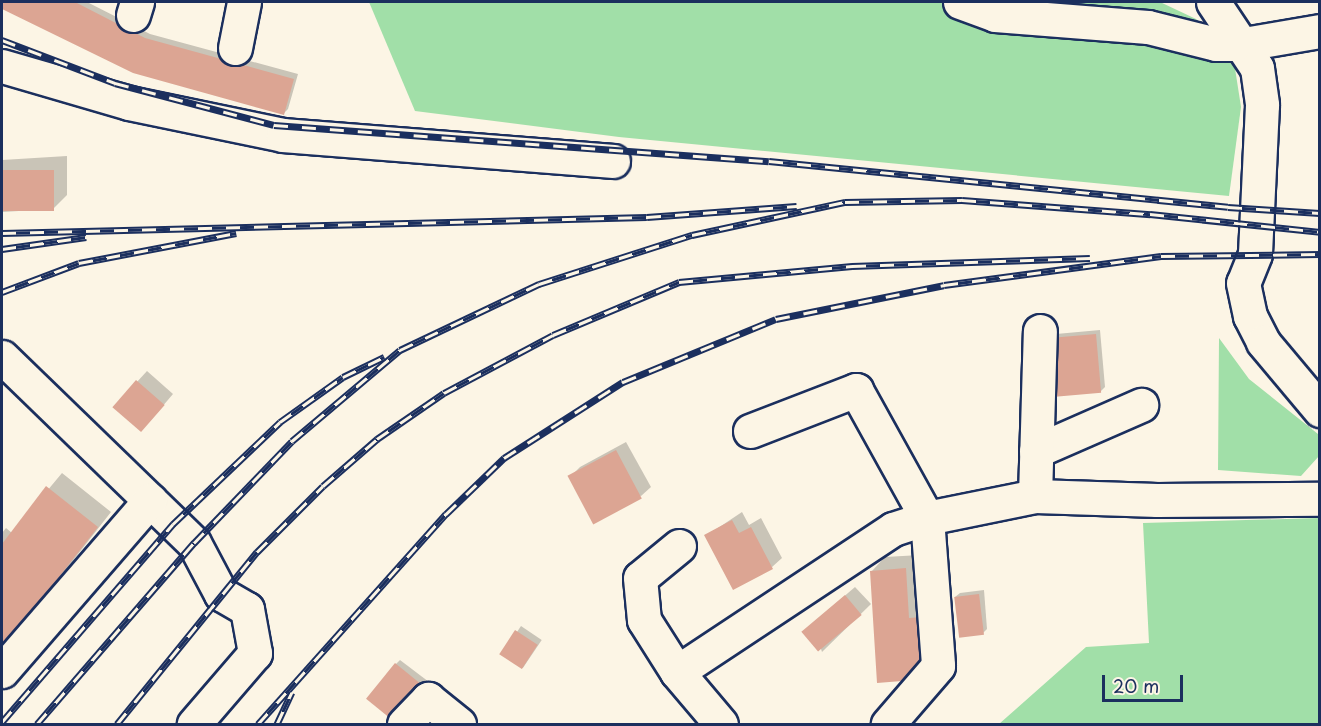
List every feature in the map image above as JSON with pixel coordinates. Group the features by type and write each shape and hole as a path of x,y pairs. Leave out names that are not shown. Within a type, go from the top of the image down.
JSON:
{"street":[{"path":"235,48 244,2"},
{"path":"960,2 995,15 1148,27 1216,44 1244,44 1320,31"},
{"path":"1213,2 1244,44 1257,68 1262,105 1255,254 1243,284 1250,315 1263,342 1320,410"},
{"path":"2,66 129,103 283,135 613,161"},
{"path":"1035,496 1040,330"},
{"path":"2,357 194,543 221,594 247,609 255,653 194,724"},
{"path":"750,431 856,390 927,518 938,666 888,724"},
{"path":"1036,451 1141,405"},
{"path":"677,672 893,530 927,518 1035,496 1157,500 1320,498"},
{"path":"2,670 150,500"},
{"path":"679,546 640,578 644,620 677,672 721,724"},
{"path":"404,724 428,699 459,724"}],"green space":[{"path":"369,2 1160,2 1196,19 1219,38 1234,62 1241,107 1229,196 619,137 415,111"},
{"path":"1219,338 1249,379 1318,434 1319,456 1301,476 1218,470"},
{"path":"1319,518 1319,724 999,724 1086,647 1149,643 1143,523"}],"building":[{"path":"2,2 75,2 145,38 294,79 284,115 133,73 2,9"},
{"path":"2,170 54,170 54,211 2,211"},
{"path":"1096,334 1101,393 1055,397 1050,338"},
{"path":"136,380 165,405 141,432 112,407"},
{"path":"616,450 642,499 593,524 567,476"},
{"path":"46,486 98,527 2,650 2,544"},
{"path":"732,520 739,533 751,527 773,569 733,590 704,535"},
{"path":"906,568 909,618 923,617 927,679 877,683 870,571"},
{"path":"979,594 984,635 959,638 954,597"},
{"path":"845,595 862,615 818,652 801,632"},
{"path":"515,630 538,645 522,669 499,654"},
{"path":"395,663 425,687 396,723 366,699"}],"railway":[{"path":"2,40 115,83 274,125 769,161 1228,207 1320,213"},
{"path":"37,724 194,543 292,441 400,350 539,284 692,235 845,202 962,200 1150,214 1320,232"},
{"path":"2,233 647,217 797,206"},
{"path":"2,292 79,263 236,233"},
{"path":"2,249 86,237"},
{"path":"258,724 446,514 504,458 623,382 776,319 944,285 1161,256 1320,254"},
{"path":"117,724 257,552 323,486 377,439 444,393 553,335 679,282 852,266 1090,258"},
{"path":"2,722 173,524 280,422 343,377 384,357"},
{"path":"277,724 292,692"}]}
